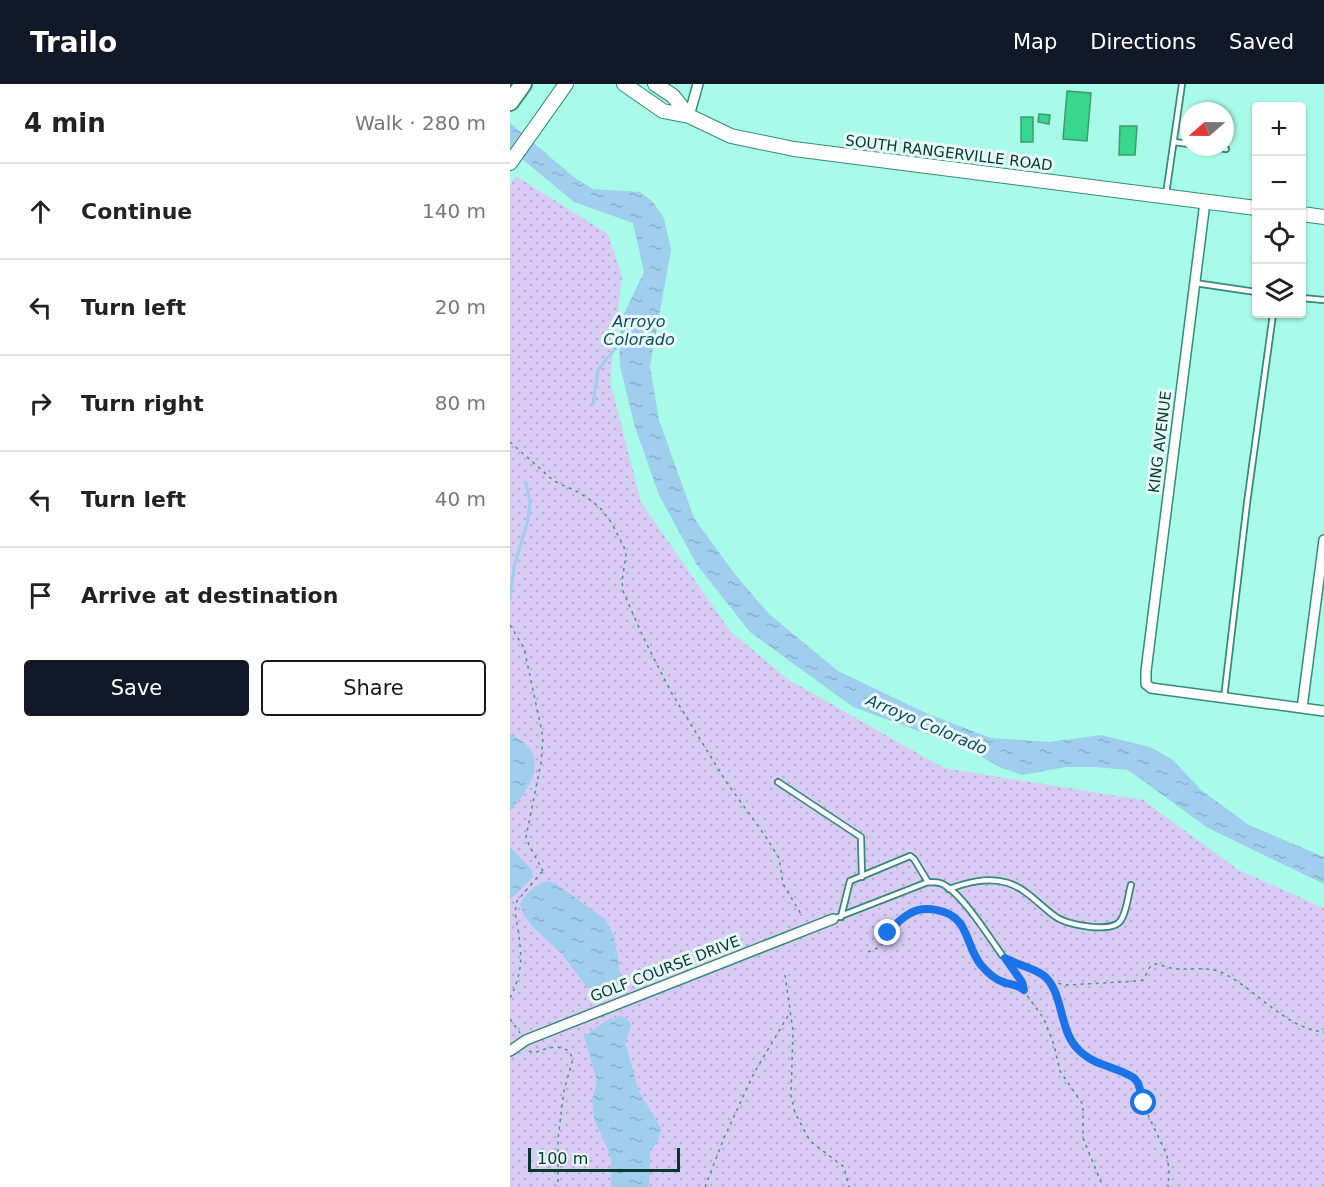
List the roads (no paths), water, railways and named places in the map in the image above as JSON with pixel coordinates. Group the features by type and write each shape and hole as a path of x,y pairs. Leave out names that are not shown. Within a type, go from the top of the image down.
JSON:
{"highway":[{"path":"510,102 523,84"}],"main road":[{"path":"624,84 663,111 688,116"},
{"name":"SOUTH RANGERVILLE ROAD","path":"655,84 673,96 688,116 731,136 794,149 1252,207"},
{"path":"510,163 562,88"},
{"path":"1306,215 1324,217"}],"street":[{"path":"688,116 698,84"},
{"name":"KING AVENUE","path":"1205,202 1146,684 1151,688 1224,698"},
{"path":"1302,708 1324,540"},
{"path":"1224,698 1324,711"},
{"name":"GOLF COURSE DRIVE","path":"510,1051 524,1041 837,918"}],"lane":[{"path":"1166,197 1182,84"},
{"path":"1174,142 1180,143"},
{"path":"1195,283 1252,291"},
{"path":"1306,298 1324,300"},
{"path":"1224,698 1247,503 1272,318"},
{"path":"778,782 861,837 862,876"},
{"path":"837,918 850,881 910,856 928,882"},
{"path":"949,889 983,880 1006,882 1018,887 1058,919 1091,927 1107,927 1116,925 1121,920 1131,885"},
{"path":"837,918 928,882 938,882 949,889 975,917 1004,957"}],"water":[{"name":"Arroyo Colorado","path":"510,123 575,178 593,189 640,192 652,201 664,218 671,250 650,366 659,420 694,518 734,573 769,614 838,671 928,714 991,738 1049,742 1101,735 1150,747 1173,760 1201,790 1249,825 1324,857 1324,884 1208,828 1128,770 1066,767 1022,775 999,767 968,749 853,707 750,632 697,565 659,495 635,427 620,366 619,341 624,314 644,272 633,223 574,202 510,149"},
{"path":"510,734 531,750 535,760 534,770 526,791 510,811"},
{"path":"510,847 532,870 533,877 512,898 510,898"},
{"path":"547,881 556,884 605,919 614,936 622,984 616,993 605,996 597,995 595,990 587,987 562,954 533,927 524,915 520,904 531,890"},
{"path":"617,1016 625,1017 630,1023 631,1027 625,1042 639,1092 661,1128 658,1141 650,1151 649,1187 611,1187 611,1157 594,1119 592,1100 597,1081 584,1036 612,1017 613,1020 618,1018"}],"waterway":[{"path":"593,404 598,370 622,340"},
{"path":"510,599 514,567 528,520 530,503 526,482"}]}
